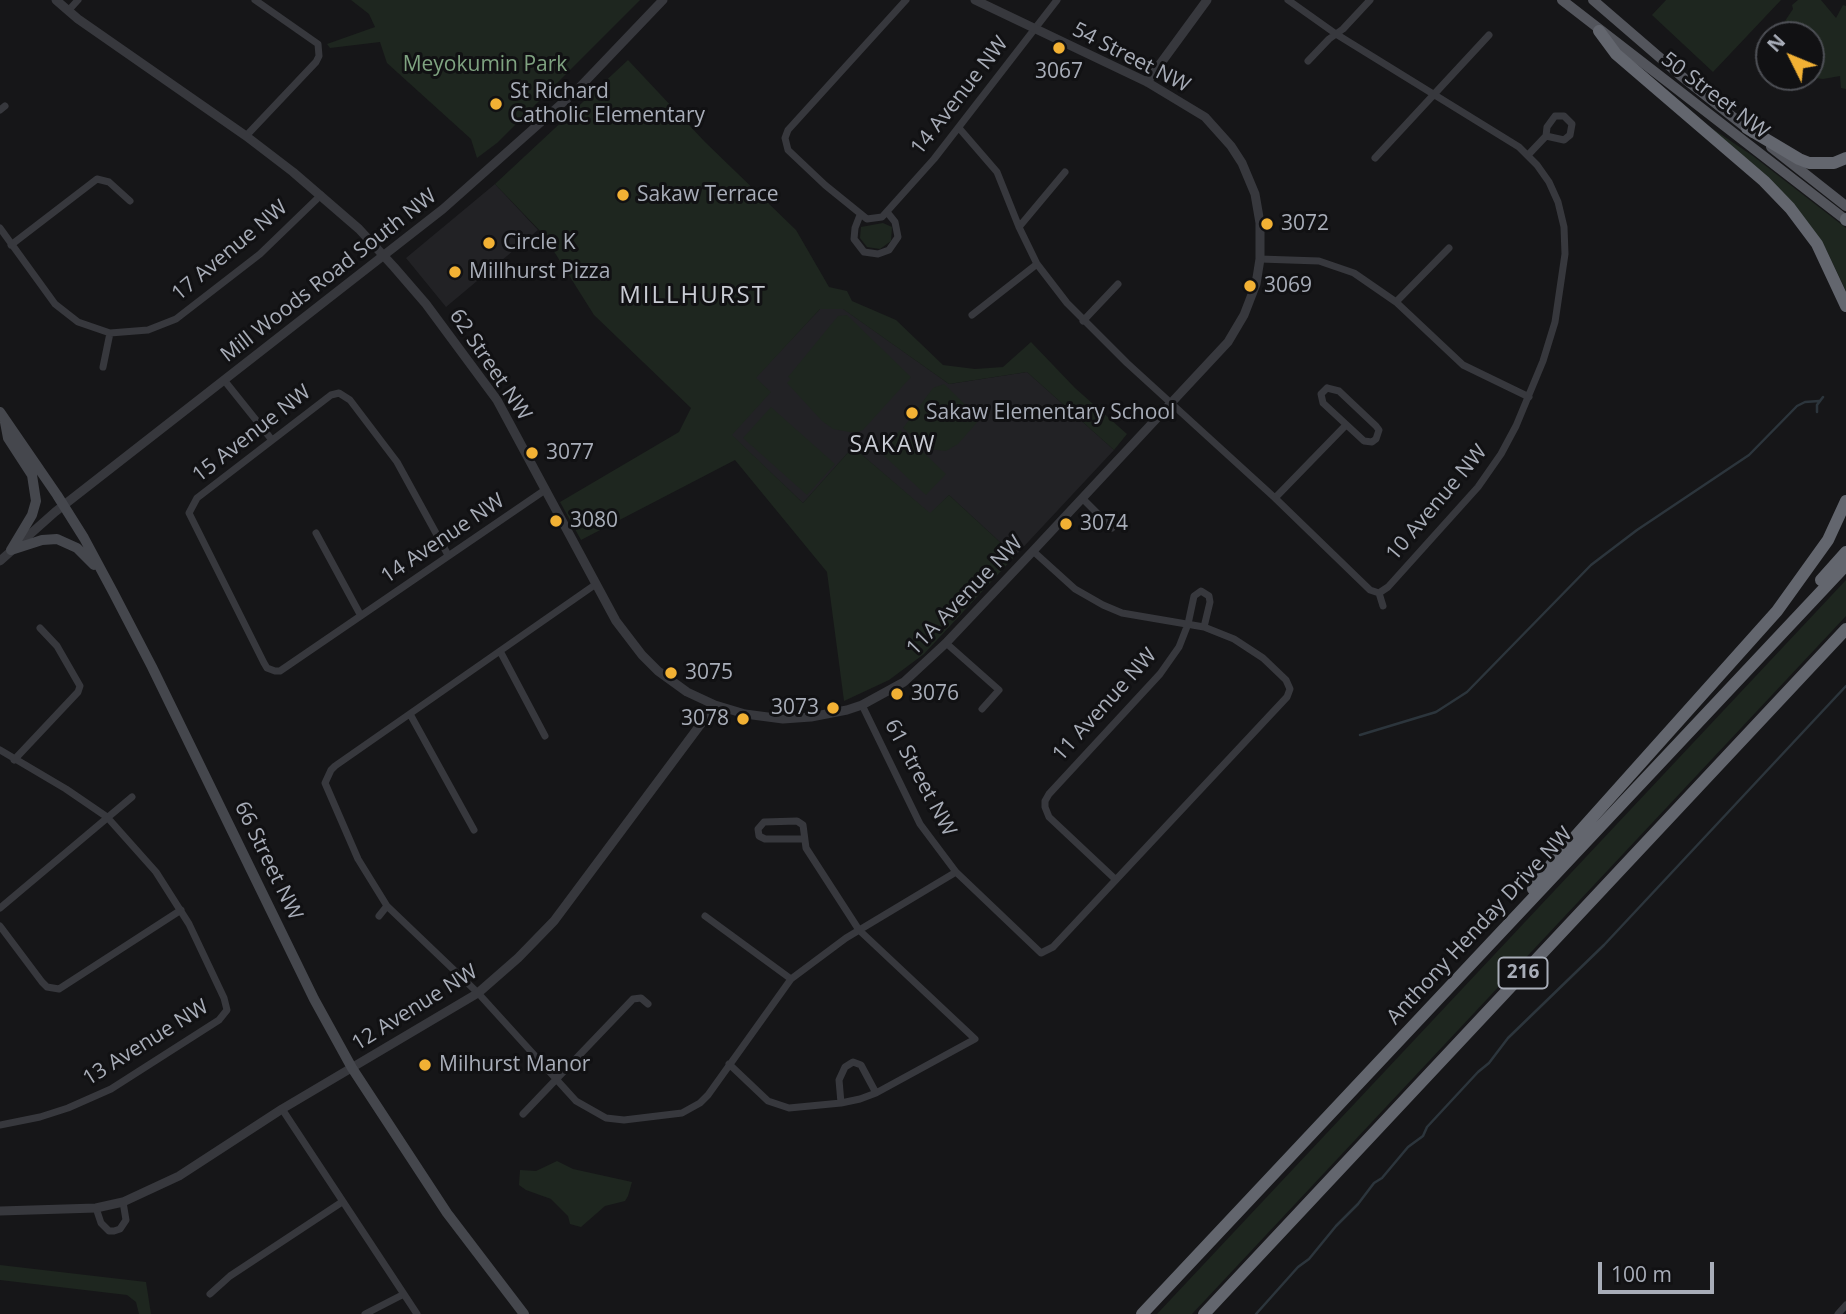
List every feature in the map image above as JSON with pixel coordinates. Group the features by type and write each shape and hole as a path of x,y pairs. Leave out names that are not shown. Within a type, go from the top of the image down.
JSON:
{"highway":[{"path":"1599,31 1615,54 1764,181 1790,208 1817,244 1846,306"},
{"path":"1747,128 1809,163 1834,163 1846,158"},
{"path":"1503,931 1556,858 1777,611 1828,540 1846,502"},
{"path":"1748,669 1768,639 1846,552"},
{"name":"Anthony Henday Drive NW","path":"1142,1314 1846,565"},
{"name":"216","path":"1204,1314 1845,630"}],"main road":[{"name":"50 Street NW","path":"1562,0 1846,220"},
{"name":"50 Street NW","path":"1593,0 1679,75 1846,206"},
{"name":"66 Street NW","path":"2,415 63,505 110,587 152,667 314,999 352,1068 447,1213 524,1314"},
{"path":"2,415 8,438 32,475 36,499 32,515 11,550"},
{"path":"11,550 42,540 64,541 83,552 110,587"}],"street":[{"name":"62 Street NW","path":"56,0 246,136 321,195 359,229 426,304 497,400 616,621 650,663 687,692 715,705 745,714 783,719 829,714 862,705"},
{"path":"68,11 78,0"},
{"path":"246,136 316,62 319,50 318,44 255,0"},
{"name":"Mill Woods Road South NW","path":"0,561 63,505 384,257 492,167 568,98 663,0"},
{"path":"860,215 854,233 857,244 868,253 883,253 895,245 898,234 895,222 884,214 870,219 860,215 788,150 788,131 906,0"},
{"name":"54 Street NW","path":"975,0 1147,82 1205,117 1231,146 1242,163 1255,194 1260,223 1260,259"},
{"name":"14 Avenue NW","path":"884,214 959,128 1056,0"},
{"path":"1147,82 1207,0"},
{"name":"10 Avenue NW","path":"1288,0 1336,34 1511,140 1544,173 1558,202 1564,227 1565,254 1555,322 1529,397 1509,440 1484,479 1380,593"},
{"path":"1308,61 1370,0"},
{"path":"1375,158 1489,35"},
{"path":"959,128 997,172 1037,264 1067,303 1370,590 1380,593 1383,606"},
{"path":"1528,155 1546,136"},
{"path":"1019,227 1065,172"},
{"path":"11,245 97,179 108,182 130,201"},
{"name":"17 Avenue NW","path":"110,332 148,330 176,318 260,254 321,195"},
{"path":"0,228 46,295 63,312 86,325 110,332 103,367"},
{"path":"1396,302 1449,248"},
{"path":"1260,259 1319,261 1354,273 1396,302 1463,365 1529,397"},
{"name":"11A Avenue NW","path":"862,705 904,682 946,643 1228,342 1251,299 1260,259"},
{"path":"972,315 1037,264"},
{"path":"1083,321 1118,284"},
{"path":"224,380 272,440"},
{"path":"1327,388 1339,391 1376,426 1378,435 1372,442 1364,441 1346,425 1322,403 1321,394 1327,388"},
{"name":"15 Avenue NW","path":"272,670 264,663 190,517 191,509 197,498 331,395 339,393 350,400 397,461 448,555"},
{"path":"1275,498 1346,425"},
{"name":"14 Avenue NW","path":"272,670 281,671 545,490"},
{"path":"1082,498 1112,528"},
{"path":"316,533 361,616"},
{"path":"1033,551 1075,589 1103,605 1122,613 1205,627 1248,647 1286,680 1290,689 1287,698 1115,879"},
{"path":"596,584 335,766 325,783 358,859 387,906 478,993 576,1101 607,1118 624,1121 682,1113 700,1103 791,979 859,930 956,872"},
{"name":"11 Avenue NW","path":"1115,879 1049,817 1045,807 1049,794 1160,674 1179,647 1188,624 1194,596 1201,591 1209,596 1210,602 1205,627"},
{"path":"14,760 80,687 57,646 40,628"},
{"path":"946,643 999,690 982,709"},
{"path":"500,651 545,736"},
{"name":"12 Avenue NW","path":"0,1211 96,1208 122,1202 179,1176 282,1109 478,993 518,958 554,921 715,705"},
{"name":"61 Street NW","path":"862,705 920,824 956,872 1041,953 1053,947 1115,879"},
{"path":"410,714 474,830"},
{"path":"0,750 107,817 156,872 181,910 65,987 52,988 43,982 0,926"},
{"path":"0,908 132,797"},
{"path":"729,1064 768,1101 789,1108 841,1102 876,1093 975,1039 859,930 806,848 804,827 797,821 764,822 758,828 759,836 765,839 804,839"},
{"path":"379,916 387,906"},
{"name":"13 Avenue NW","path":"0,1125 68,1108 111,1089 219,1020 227,1010 224,998 181,910"},
{"path":"705,916 791,979"},
{"path":"523,1114 633,999 641,998 648,1004"},
{"path":"841,1102 839,1080 845,1067 853,1062 860,1065 876,1093"},
{"path":"282,1109 417,1314"},
{"path":"96,1208 101,1223 108,1231 114,1231 120,1229 126,1220 122,1202"},
{"path":"210,1294 230,1276 342,1202"},
{"path":"365,1314 404,1294"},
{"path":"1838,1314 1846,1305"}],"shaded area":[{"path":"495,184 538,230 446,307 406,258"},
{"name":"Sakaw Elementary School","path":"842,308 949,384 1027,372 1114,450 1015,556 949,495 930,514 853,447 803,503 731,435 770,392 755,378 820,309"}],"green space":[{"name":"Meyokumin Park","path":"351,0 640,0 497,143 477,158 471,139 387,63 380,42 330,48 327,44 375,27 369,14"},
{"path":"1666,0 1781,0 1761,21 1755,21 1755,28 1713,72 1652,15"},
{"path":"1798,0 1821,0 1836,18 1843,5 1846,6 1846,89 1841,88 1840,76 1825,79 1825,21 1785,21 1793,9 1792,5"},
{"path":"628,60 705,142 796,230 829,287 847,291 852,301 896,320 943,365 975,369 1003,367 1031,342 1075,388 1127,434 1114,450 1027,372 949,384 843,309 820,309 756,378 771,392 732,435 803,503 853,447 930,513 949,495 1015,556 924,654 889,680 844,701 827,572 735,460 581,540 560,502 679,432 691,408 594,315 543,234 495,184"},
{"path":"1704,123 1753,156 1846,228 1846,291 1826,249"},
{"path":"883,223 892,227 891,241 880,249 867,247 860,238 861,227"},
{"path":"847,315 911,377 863,430 855,433 833,429 822,421 787,383 791,379 788,377 838,316"},
{"path":"944,384 980,419 958,444 946,451 928,449 903,428 933,388"},
{"path":"771,407 835,464 807,495 743,438"},
{"path":"900,430 946,474 926,495 880,452"},
{"path":"1846,580 1846,616 1192,1314 1157,1314"},
{"path":"557,1161 573,1169 632,1182 628,1196 625,1201 605,1206 581,1227 570,1224 568,1216 551,1199 519,1185 520,1170 536,1171"},
{"path":"0,1265 146,1282 151,1314 139,1314 136,1302 127,1295 0,1280"}],"waterway":[{"path":"1817,412 1817,405 1823,397"},
{"path":"1360,735 1436,712 1467,692 1591,565 1637,530 1749,455 1797,406 1805,402 1819,401"},
{"path":"1256,1314 1298,1267 1309,1259 1374,1183 1382,1178 1408,1147 1423,1136 1427,1127 1489,1063 1508,1038 1604,945 1846,686"}],"place":[{"name":"3067","path":"1059,48"},
{"name":"St Richard Catholic Elementary","path":"496,104"},
{"name":"Sakaw Terrace","path":"623,195"},
{"name":"3072","path":"1267,224"},
{"name":"Circle K","path":"489,243"},
{"name":"Millhurst Pizza","path":"455,272"},
{"name":"3069","path":"1250,286"},
{"name":"Sakaw Elementary School","path":"912,413"},
{"name":"3077","path":"532,453"},
{"name":"3080","path":"556,521"},
{"name":"3074","path":"1066,524"},
{"name":"3075","path":"671,673"},
{"name":"3076","path":"897,694"},
{"name":"3073","path":"833,708"},
{"name":"3078","path":"743,719"},
{"name":"Milhurst Manor","path":"425,1065"}],"district":[{"name":"MILLHURST","path":"693,296"},
{"name":"SAKAW","path":"893,445"}]}
